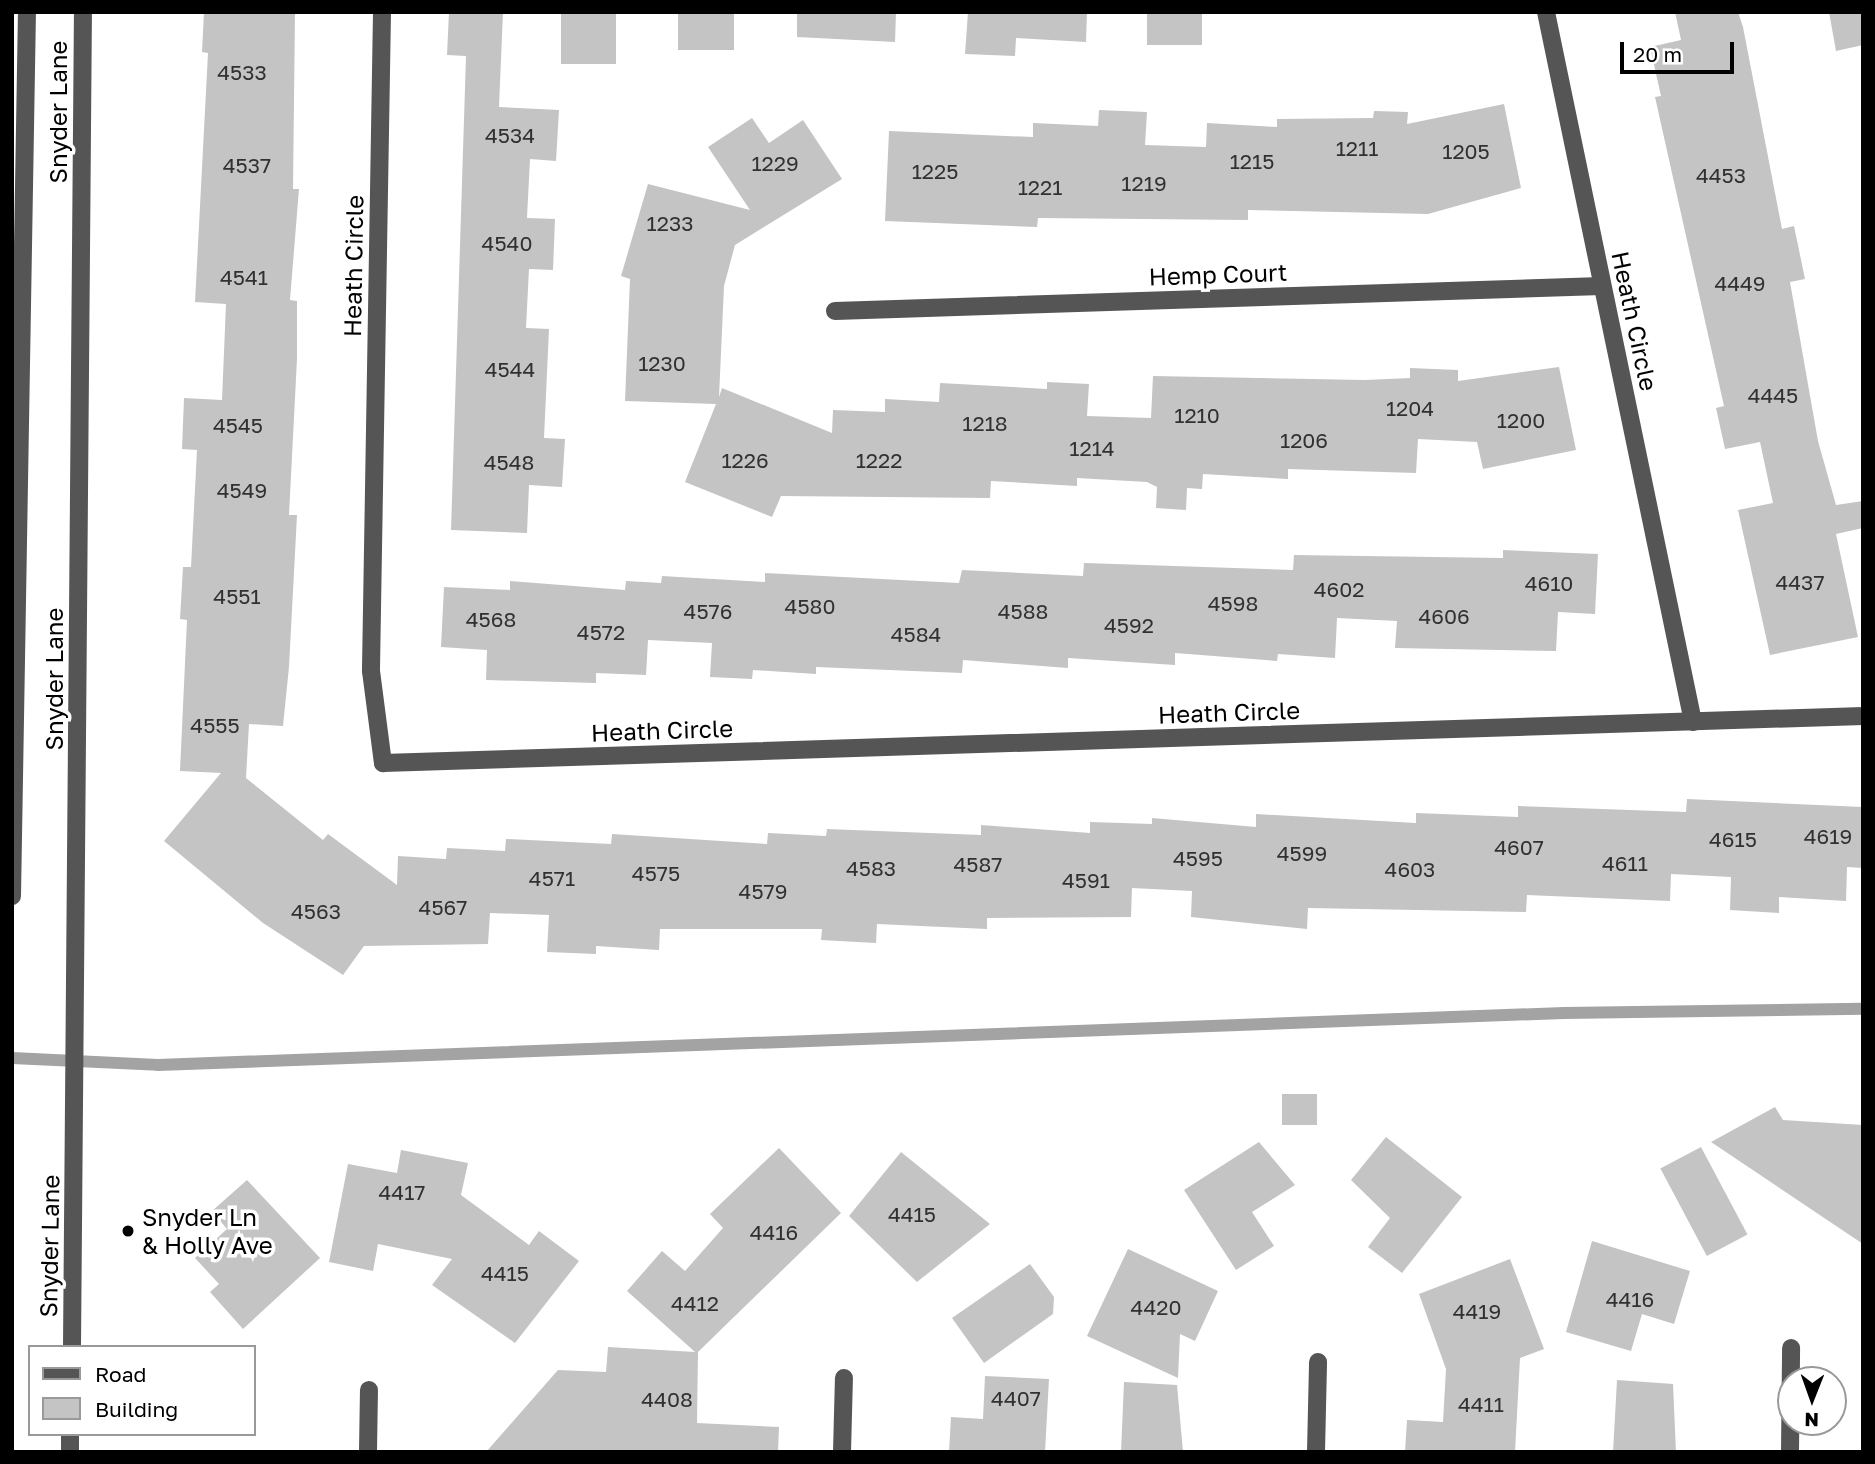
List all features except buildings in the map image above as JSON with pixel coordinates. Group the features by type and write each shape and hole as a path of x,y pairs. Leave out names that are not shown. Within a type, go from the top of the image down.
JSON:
{"street":[{"name":"Snyder Lane","path":"12,896 27,12"},
{"name":"Snyder Lane","path":"72,1345 76,1121 83,12"},
{"name":"Heath Circle","path":"382,12 371,671 383,763 1863,716"},
{"name":"Heath Circle","path":"1546,12 1693,722"},
{"name":"Hemp Court","path":"835,311 1602,286"},
{"path":"1790,1452 1791,1348"},
{"path":"1316,1452 1318,1362"},
{"path":"842,1452 844,1378"},
{"path":"369,1390 369,1452"}],"waterway":[{"path":"12,1058 158,1065 1564,1013 1863,1009"}],"place":[{"name":"Snyder Ln & Holly Ave","path":"128,1231"}]}
